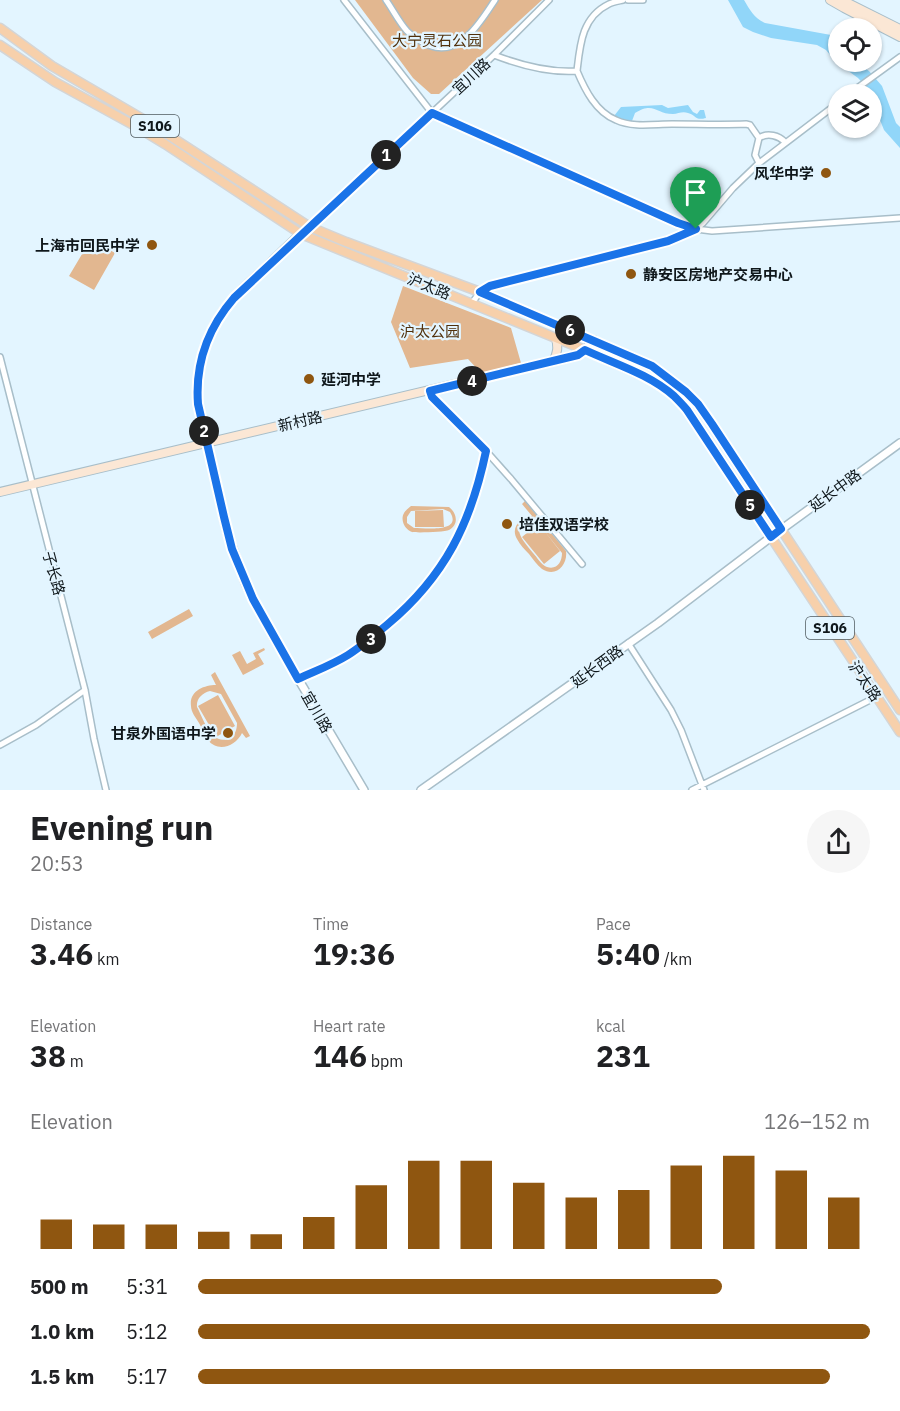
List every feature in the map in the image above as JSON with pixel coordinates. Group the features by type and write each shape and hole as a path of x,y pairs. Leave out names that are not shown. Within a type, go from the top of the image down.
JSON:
{"main road":[{"path":"830,0 900,37"},
{"path":"842,0 900,29"},
{"name":"沪太路","path":"0,28 52,66 153,125 310,227 480,292 652,366 698,404 900,711"},
{"name":"沪太路","path":"0,45 55,82 165,144 301,234 632,370 673,395 687,410 900,732"},
{"path":"553,361 558,347 556,338"},
{"name":"新村路","path":"0,492 578,355 594,340"}],"street":[{"path":"344,0 432,113 678,223 712,231 900,218"},
{"path":"386,0 407,31 415,38 438,48 450,47 463,40 495,0"},
{"name":"宜川路","path":"364,790 253,599 238,565 227,532 198,404 201,360 209,337 222,313 234,298 494,55 549,0"},
{"path":"643,0 626,0 609,4 585,27 579,53 578,71 591,99 601,110 616,120 639,124 746,124 750,125 759,138"},
{"path":"494,55 515,63 578,71"},
{"path":"863,84 900,57"},
{"path":"472,303 480,292 490,286 668,241 696,229 759,163 828,110"},
{"path":"759,163 755,155 759,138 763,135 777,137 785,142"},
{"name":"子长路","path":"0,357 85,690 106,790"},
{"path":"430,391 432,397 486,451 539,511 582,564"},
{"name":"延长中路","path":"771,537 900,443"},
{"path":"298,679 340,660 361,646 399,616 428,585 462,531 477,490 486,451"},
{"name":"延长西路","path":"421,790 658,623 771,537"},
{"path":"628,643 671,710 703,787"},
{"path":"0,745 36,725 85,690"},
{"path":"692,790 703,787 876,697"},
{"path":"890,718 900,711"}],"green space":[{"name":"大宁灵石公园","path":"355,0 542,0 439,94 431,94 413,78"},
{"path":"91,239 115,253 94,290 69,276"},
{"name":"沪太公园","path":"403,286 511,328 521,363 481,373 468,359 410,368 391,322"},
{"path":"525,501 566,551 565,561 560,569 552,572 542,569 517,539 515,530 518,523 532,516 522,504","holes":["537,521 538,524 522,537 544,564 560,551 542,528 562,553 560,562 554,567 547,567 541,563 520,535 520,526 524,522"]},
{"path":"411,506 449,507 455,515 455,525 446,531 412,532 403,523 404,512","holes":["443,509 450,512 453,519 451,523 441,528 414,528 407,523 407,517 411,511"]},
{"path":"443,510 444,527 415,527 415,511"},
{"path":"189,609 193,616 152,639 148,632"},
{"path":"264,648 265,650 258,654 264,664 243,675 232,655 240,651 247,664 256,659 253,653"},
{"path":"215,672 250,736 246,738 242,733 236,741 222,747 208,740 191,708 192,696 198,690 216,685 211,675","holes":["210,691 221,694 237,723 234,734 222,740 208,729 197,707 204,693"]},
{"path":"218,695 235,726 216,737 198,706"}],"water":[{"path":"728,0 744,0 755,16 765,23 828,34 828,52 817,45 771,38 743,27"},
{"path":"850,72 870,72 880,84 864,84"},
{"path":"882,86 896,123 900,127 900,148 884,130"},
{"path":"662,105 668,108 688,105 697,114 700,110 704,110 706,118 698,118 686,112 673,114 651,108 635,113 632,121 614,116 621,107"}],"place":[{"name":"风华中学","path":"826,173"},
{"name":"上海市回民中学","path":"152,245"},
{"name":"静安区房地产交易中心","path":"631,274"},
{"name":"延河中学","path":"309,379"},
{"name":"培佳双语学校","path":"507,524"},
{"name":"甘泉外国语中学","path":"228,733"}],"route":[{"path":"432,113 684,226 696,229 668,241 490,286 480,292 652,366 686,392 712,424 781,529 771,537 687,410 673,395 632,370 585,350 578,355 430,391 432,397 486,451 477,490 462,531 435,576 399,616 349,654 298,679 253,599 232,549 198,404 198,378 203,351 217,320 234,298 432,113"}]}
